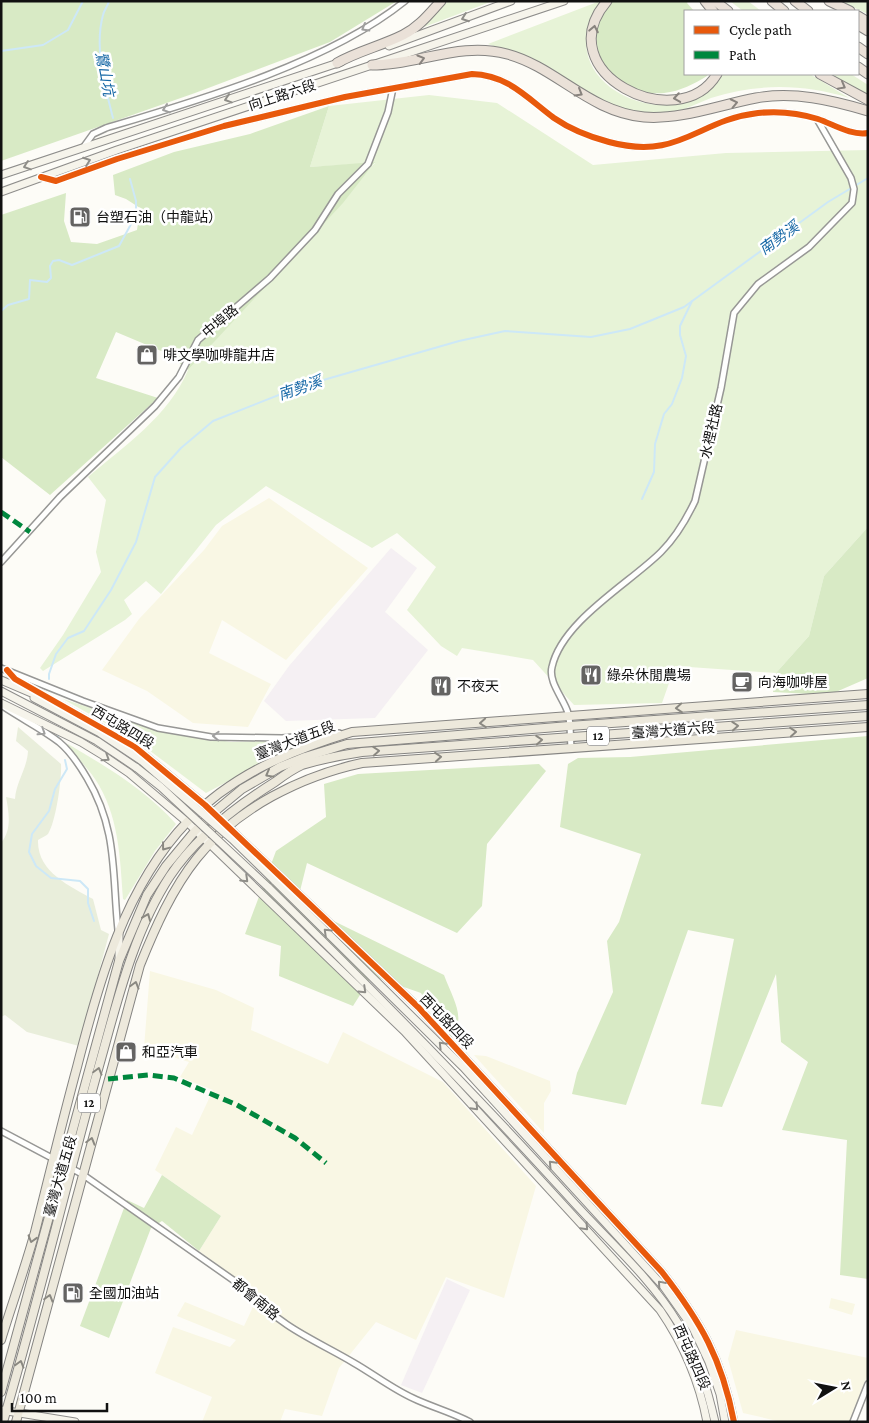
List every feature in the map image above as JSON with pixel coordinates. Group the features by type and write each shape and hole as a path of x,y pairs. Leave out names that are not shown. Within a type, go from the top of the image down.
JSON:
{"highway":[{"path":"338,63 352,55 403,35 424,21 441,1"},
{"path":"607,1 596,18 592,45 596,59 603,72 618,86 638,95 670,100 686,97 705,88 716,75"},
{"path":"715,1 727,10"},
{"path":"772,1 783,10"},
{"path":"795,1 807,10"},
{"path":"825,1 838,10"},
{"path":"829,1 848,10"},
{"path":"372,65 393,65 472,49 490,50 523,60 606,107 641,117 672,116 758,98 779,96 815,98 868,111"},
{"path":"822,75 866,100"}],"main road":[{"name":"臺灣大道六段","path":"352,732 868,694"},
{"name":"臺灣大道六段","path":"347,744 868,705"},
{"name":"臺灣大道六段","path":"328,758 362,752 868,716"},
{"name":"臺灣大道六段","path":"338,768 362,763 868,727"},
{"name":"臺灣大道五段","path":"1,1340 34,1233 91,1014 119,934 145,878 171,840 187,822 206,805 258,767 312,744 352,732"},
{"name":"臺灣大道五段","path":"1,1392 119,961 147,895 166,866 195,830 213,812 242,789 280,767 347,744"},
{"name":"臺灣大道五段","path":"3,1422 4,1410 44,1276 70,1168 112,1019 150,911 170,875 202,838 221,820 300,766 328,758"},
{"name":"臺灣大道五段","path":"16,1422 140,965 161,917 197,858 229,828 257,806 284,789 338,768"}],"street":[{"path":"85,146 92,134 106,128 224,90 318,53 366,28 405,1"},
{"name":"向上路六段","path":"1,175 338,63 511,1"},
{"name":"向上路六段","path":"1,192 564,1"},
{"path":"41,177 56,181 211,129 394,88 472,74 490,76 513,85 567,126 608,142 636,148 681,142 725,121 756,114 776,112 817,119 854,133 868,133"},
{"name":"中埠路","path":"1,562 60,497 155,406 178,377 198,340 270,278 315,230 338,194 368,164 388,112 394,88"},
{"name":"水裡社路","path":"570,747 568,716 555,686 551,668 561,648 595,606 640,572 663,551 680,530 695,501 721,388 734,312 758,284 804,251 852,203 854,186 817,119"},
{"path":"4,669 15,679 62,706"},
{"name":"西屯路四段","path":"4,669 102,709 158,728 211,737 282,738 352,732"},
{"name":"西屯路四段","path":"1,681 62,706 135,747 206,805 445,1036 662,1272 688,1306 710,1343 722,1373 734,1422"},
{"name":"西屯路四段","path":"1,681 100,733 142,761 232,840 424,1027 594,1209 678,1305 710,1362 720,1394 725,1422"},
{"name":"西屯路四段","path":"1,691 97,741 161,787 268,887 430,1047 597,1226 664,1303 678,1323 700,1368 715,1422"},
{"name":"西屯路四段","path":"1,704 81,742 129,773 187,822 404,1031 660,1310 684,1350 697,1380 707,1422"},
{"name":"西屯路四段","path":"1,704 60,743 78,764 96,794 106,816 114,862 119,934"},
{"path":"119,934 119,961"},
{"path":"387,979 424,1027"},
{"path":"376,993 404,1031"},
{"name":"都會南路","path":"1,1131 82,1174 253,1294 264,1308 286,1324 415,1400 454,1413 470,1422"},
{"path":"853,1422 868,1384"},
{"path":"4,1410 75,1422"}],"shaded area":[{"path":"269,498 368,568 286,660 222,620 209,653 271,684 248,727 193,723 147,691 102,670 139,619 204,550 222,526"},
{"path":"391,548 417,568 385,612 428,650 375,718 286,721 264,701 289,666"},
{"path":"150,971 216,990 254,1008 251,1030 328,1064 343,1032 443,1082 536,1186 504,1298 446,1277 416,1340 376,1322 339,1368 322,1416 285,1409 280,1422 202,1422 212,1397 155,1373 173,1327 230,1347 236,1340 177,1316 185,1302 244,1326 252,1309 254,1291 199,1251 221,1216 155,1170 176,1127 192,1135 213,1090 180,1077 189,1062 144,1048"},
{"path":"474,1055 486,1056 550,1081 551,1091 544,1103 544,1133"},
{"path":"447,1279 470,1290 422,1393 401,1385"},
{"path":"831,1298 855,1304 852,1315 829,1308"},
{"path":"736,1330 868,1358 867,1376 849,1422 782,1422 743,1413 728,1359"}],"green space":[{"path":"1,1 397,1 330,42 195,93 1,161"},
{"path":"448,1 493,1 424,27"},
{"path":"603,1 588,31 588,57 601,79 622,95 649,104 677,104 703,95 722,75 812,75 849,98 832,93 798,88 763,88 728,93 685,109 671,112 657,114 639,113 600,100 558,80 504,50 488,44"},
{"path":"611,1 688,1 687,3 693,10 684,10 684,75 707,76 687,87 664,93 649,93 622,83 611,74 603,63 598,51 596,36 602,16"},
{"path":"730,1 748,1 760,10 742,10"},
{"path":"839,1 868,1 868,14"},
{"path":"832,75 853,75 868,85 868,97"},
{"path":"429,95 497,103 593,165 726,153 868,150 868,527 824,576 809,636 776,673 675,666 662,703 574,705 533,660 462,648 457,656 441,646 407,610 436,567 397,533 372,548 266,486 216,525 161,594 146,581 124,600 132,614 43,671 40,668 63,635 101,572 96,552 106,500 88,477 158,416 180,387 188,370 375,163 310,167 329,106"},
{"path":"329,106 310,167 375,162 343,203 188,370 166,353 116,332 96,378 158,398 50,495 1,457 1,215 66,193 64,221 71,242 97,244 137,230 140,208 126,199 115,195 113,175 174,152 250,134"},
{"path":"868,527 868,678 829,695 773,692 776,673 809,636 824,576"},
{"path":"63,699 167,732 231,742 295,740 296,745 206,793 137,741"},
{"path":"18,727 61,764 54,820 48,834 38,840 39,851 43,861 56,877 93,899 101,930 109,934 79,1046 27,1032 5,1015 1,1017 1,843 8,827 9,815 6,797 15,799 28,751 16,741"},
{"path":"868,736 868,1279 840,1275 847,1140 782,1130 808,1062 781,1042 776,974 722,1107 701,1104 734,939 688,930 626,1105 572,1094 577,1073 613,992 607,941 619,922 641,854 560,827 568,764 578,758 630,757"},
{"path":"68,744 111,770 139,790 176,824 155,851 125,900 123,899 117,837 109,807 95,779 67,746"},
{"path":"539,764 546,771 487,844 482,906 457,933 307,863 297,903 444,975 458,1011 457,1028 453,1036 445,1044 435,1017 421,993 372,976 353,1006 279,976 281,946 245,934 276,851 326,817 324,784 358,774"},
{"path":"162,1175 221,1216 199,1251 162,1221 151,1228 109,1338 80,1326 127,1200 144,1208"}],"waterway":[{"name":"鷺山坑","path":"1,51 43,45 68,30 83,1"},
{"name":"鷺山坑","path":"109,1 103,15 100,54 113,118"},
{"name":"南勢溪","path":"49,679 56,654 68,638 84,631 111,590 136,542 155,477 181,448 213,421 299,387 459,341 505,331 591,337 630,329 684,307 828,202 868,178"},
{"name":"鷺山坑","path":"1,311 8,305 29,299 30,280 47,282 51,278 50,266 53,261 59,260 72,265 119,246 136,215 136,201 130,179"},
{"name":"南勢溪","path":"642,499 654,472 655,444 664,414 672,404 682,378 686,356 680,335 680,326 692,301"},
{"name":"南勢溪","path":"65,760 67,769 55,789 49,811 32,834 29,852 36,866 51,878 80,881 88,889 88,903 94,921"}],"marked path":[{"path":"1,512 30,532"},
{"path":"108,1079 148,1075 174,1078 237,1105 295,1138 326,1163"}],"cycle path":[{"path":"41,177 56,181 117,159 224,126 345,97 472,74 485,75 507,83 554,118 580,132 609,142 633,146 654,146 671,143 737,117 765,112 803,115 855,133 868,133"},
{"path":"7,670 15,679 135,747 205,805 418,1007 662,1272 676,1290 699,1325 716,1360 734,1422"}],"place":[{"name":"台塑石油（中龍站）","path":"80,217"},
{"name":"啡文學咖啡龍井店","path":"147,355"},
{"name":"綠朵休閒農場","path":"591,675"},
{"name":"向海咖啡屋","path":"742,682"},
{"name":"不夜天","path":"441,686"},
{"name":"和亞汽車","path":"126,1052"},
{"name":"全國加油站","path":"73,1293"}]}
